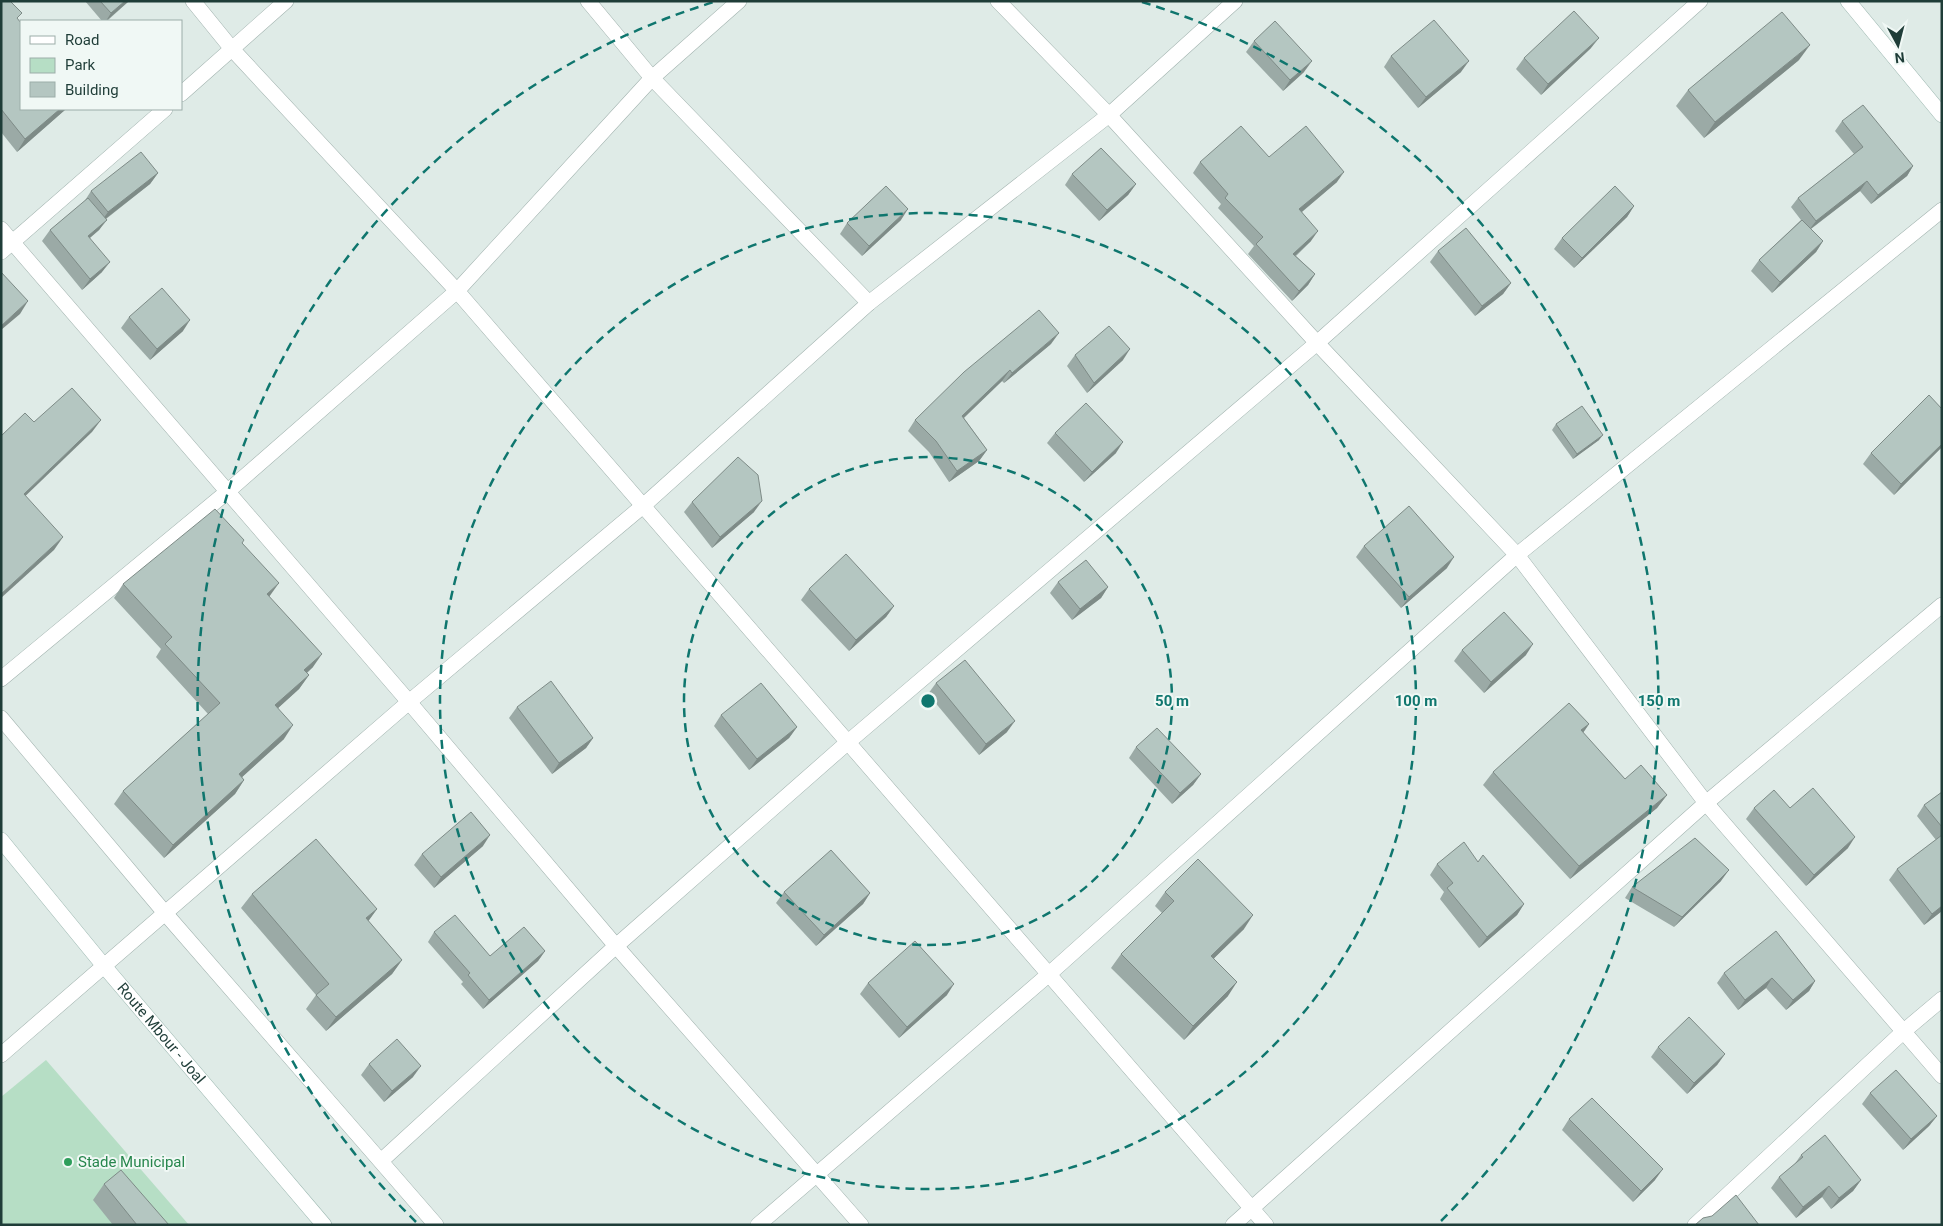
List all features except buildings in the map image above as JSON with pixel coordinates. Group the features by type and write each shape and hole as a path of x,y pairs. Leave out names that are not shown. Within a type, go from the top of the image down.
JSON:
{"street":[{"path":"193,1 232,50 457,291 1266,1225"},
{"path":"182,93 286,1"},
{"path":"588,1 652,78 869,303"},
{"path":"1,679 227,492 457,291 652,78 739,1"},
{"path":"998,1 1109,115 1317,343 1517,555 1706,803 1942,1076"},
{"path":"1,1055 410,702 644,505 869,303 1109,115 1235,1"},
{"path":"381,1161 616,946 847,743 1317,343 1700,1"},
{"path":"1848,1 1942,115"},
{"path":"7,248 164,110"},
{"path":"758,1225 1048,975 1517,555 1942,210"},
{"path":"1,229 7,248 227,492 410,702 616,946 861,1225"},
{"path":"1234,1225 1706,803 1942,605"},
{"path":"1,718 165,913 436,1225"},
{"name":"Route Mbour - Joal","path":"1,840 104,966 324,1225"},
{"path":"1695,1225 1904,1031 1942,999"}],"green space":[{"name":"Stade Municipal","path":"46,1060 189,1225 1,1225 1,1097"}],"place":[{"name":"Stade Municipal","path":"68,1162"}]}
